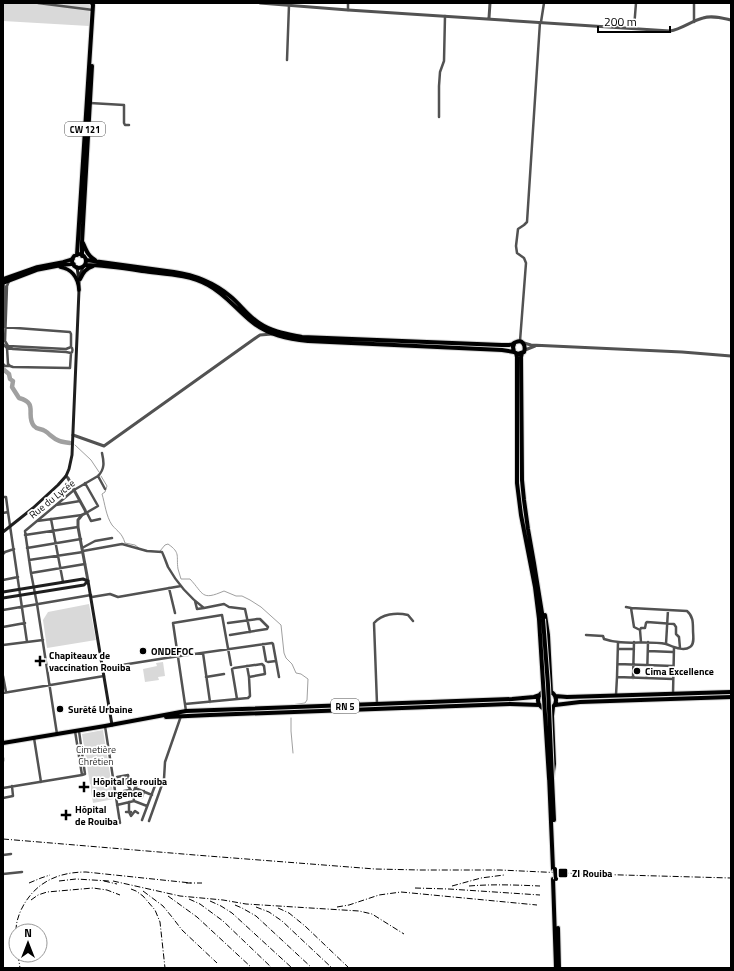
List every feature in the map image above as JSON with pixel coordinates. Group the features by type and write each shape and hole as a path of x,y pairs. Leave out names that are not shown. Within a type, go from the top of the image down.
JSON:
{"highway":[{"name":"CW 121","path":"73,258 77,249 94,3"},
{"path":"94,3 82,242 82,256 86,260 98,264 176,275 206,284 226,297 252,322 263,330 294,340 524,352"},
{"path":"82,242 86,252 98,264"},
{"path":"77,249 73,258 75,266 98,264 174,272 187,274 207,281 220,288 230,296 258,323 272,330 290,335 302,337 494,345 509,345 522,342 525,348 521,365 522,480 538,595 548,684 558,968"},
{"path":"73,258 82,256"},
{"path":"84,266 86,260"},
{"path":"80,280 88,268 98,264"},
{"path":"514,344 513,349 517,357 517,483 523,527 538,595 541,694 539,700 541,706 546,764 551,778"},
{"path":"538,595 543,601 548,635 553,694 556,700 552,716 554,764 551,778"},
{"path":"541,694 547,692 568,697 731,692"},
{"name":"RN 5","path":"3,742 210,709 512,699 534,697 541,694"},
{"path":"541,706 549,709 554,706 580,702 731,697"},
{"name":"RN 5","path":"183,713 210,714 510,704 541,706"},
{"path":"210,709 210,714"}],"main road":[{"path":"3,279 37,266 73,258"},
{"path":"3,532 58,485 66,476 72,455 79,284 73,273 68,269 57,266"},
{"path":"3,283 28,273 57,266 75,266 80,280"},
{"path":"79,290 84,266"},
{"path":"3,592 83,579 88,581"},
{"path":"3,598 84,584 88,581"},
{"path":"88,581 112,725"}],"street":[{"path":"38,3 93,10"},
{"path":"260,3 670,31 677,30 702,18 710,16 731,20"},
{"path":"348,3 348,10"},
{"path":"489,18 490,3"},
{"path":"544,3 541,22 527,222 518,229 516,246 518,253 524,258 526,263 522,342 539,345 731,356"},
{"path":"634,28 636,3"},
{"path":"694,3 694,22"},
{"path":"287,60 289,5"},
{"path":"440,117 439,86 440,72 444,61 445,16"},
{"path":"90,103 124,105 124,123 125,125 129,126"},
{"path":"4,327 7,286 9,281"},
{"path":"3,283 5,288 5,346 9,366"},
{"path":"3,364 5,366 13,367 70,368 72,353 70,332 4,327"},
{"path":"73,435 104,446 260,335 272,334"},
{"path":"524,352 539,345"},
{"path":"5,346 66,349 71,347"},
{"path":"5,346 71,353"},
{"name":"Rue du Lycée","path":"25,535 25,532 74,490 101,473 104,466 102,453"},
{"path":"66,476 81,501 85,514 91,521 100,519"},
{"path":"98,476 105,490"},
{"path":"85,483 98,506 78,520 88,581"},
{"path":"3,498 6,497 27,642"},
{"path":"56,506 81,501"},
{"path":"3,514 8,512"},
{"path":"37,521 85,514"},
{"path":"51,519 63,582"},
{"path":"57,734 38,604 34,593 25,535 78,527"},
{"path":"83,550 95,541 112,538"},
{"path":"27,548 81,539"},
{"path":"29,560 122,544 147,551 162,552 168,567 181,586 204,608"},
{"path":"3,554 14,549"},
{"path":"31,573 86,564"},
{"path":"3,580 18,577"},
{"path":"3,610 91,596 110,594 118,596 181,586"},
{"path":"169,588 175,614"},
{"path":"195,601 197,609 224,604 232,608 244,608 246,610 250,632"},
{"path":"586,635 600,635 603,636 604,640 614,642 648,642 666,644 680,648 689,648 692,645 694,641 692,618 687,611 626,607"},
{"path":"631,608 634,627 640,630 641,628 645,628 646,622 666,622 674,624 676,626 676,634 680,637 680,648"},
{"path":"666,644 666,622 668,610"},
{"path":"377,704 374,623 382,616 401,614 408,615 413,621"},
{"path":"149,821 164,780 165,762 185,704 173,623 222,615 231,664"},
{"path":"228,623 259,619 268,627 267,629 230,635"},
{"path":"3,627 25,623"},
{"path":"640,630 640,642"},
{"path":"3,646 43,640"},
{"path":"616,696 618,642"},
{"path":"633,678 634,642"},
{"path":"647,678 648,642"},
{"path":"103,668 272,643 278,677"},
{"path":"263,644 266,661 276,661"},
{"path":"673,694 674,647"},
{"path":"618,649 634,649"},
{"path":"648,651 673,652"},
{"path":"203,654 210,702"},
{"path":"618,664 673,666"},
{"path":"237,699 232,669 263,665 266,673 264,675 249,677"},
{"path":"185,704 248,698 250,696 247,666"},
{"path":"206,677 224,674"},
{"path":"3,676 4,693 104,676"},
{"path":"617,677 673,679"},
{"path":"105,726 120,823"},
{"path":"77,731 85,774 82,776"},
{"path":"77,731 82,776"},
{"path":"34,738 41,782"},
{"path":"114,785 125,782 129,779 128,775 117,777 118,781 125,782 147,784 156,783 142,820"},
{"path":"3,788 82,776"},
{"path":"122,776 133,794"},
{"path":"134,801 133,794 138,783"},
{"path":"3,798 13,796 12,786"},
{"path":"135,788 152,795"},
{"path":"125,797 124,791 130,790"},
{"path":"142,797 144,791"},
{"path":"117,805 134,801 147,806"},
{"path":"129,802 128,812 133,813 135,811 138,813"},
{"path":"3,855 11,854"},
{"path":"3,874 22,872"}],"green space":[{"path":"3,3 90,3 89,26 3,21"},
{"path":"89,604 96,640 47,648 43,620 48,612"},
{"path":"163,662 165,676 158,677 159,680 145,682 143,669 157,666 156,663"},
{"name":"Cimetière Chrétien","path":"103,730 114,799 93,803 82,734"}],"waterway":[{"path":"3,369 9,374 10,379 13,381 12,387 19,398 29,403 31,418 34,426 46,431 57,440 70,443"},
{"path":"75,445 91,460 99,472"},
{"path":"101,476 107,486 105,492 102,494 107,514 112,525 121,535 125,543 135,545 139,548"},
{"path":"160,551 165,545 168,544 172,547 177,555 178,569 181,579 190,579 201,592 207,596 224,591 236,596 242,596 261,607 281,625 284,653 286,658 292,664 296,673 301,674 308,679 307,700 305,703 291,705"},
{"path":"291,718 293,753"}],"railway":[{"path":"3,839 375,869 500,870 731,878"},
{"path":"16,923 21,910 33,893 48,881 65,874 86,872 191,883"},
{"path":"29,883 50,875"},
{"path":"452,886 481,878 504,875"},
{"path":"59,881 76,879 109,881"},
{"path":"104,881 117,884"},
{"path":"113,881 180,896 223,900 246,904 359,911 372,914 404,934"},
{"path":"186,883 202,883"},
{"path":"469,886 540,886"},
{"path":"31,900 38,895 47,892 93,888 107,890 120,895"},
{"path":"415,888 540,895"},
{"path":"131,889 143,896 155,910 160,922 165,968"},
{"path":"143,891 163,906 182,930 217,963"},
{"path":"337,907 349,905 379,895 401,892 537,905"},
{"path":"168,896 197,917 252,968"},
{"path":"189,899 200,904 223,921 272,968"},
{"path":"210,901 232,913 292,968"},
{"path":"235,905 256,916 312,968"},
{"path":"256,907 269,912 282,921 332,968"},
{"path":"278,908 289,913 305,926 349,968"},
{"path":"19,963 20,968"}],"place":[{"name":"ONDEFOC","path":"143,651"},
{"name":"Chapiteaux de vaccination Rouiba","path":"40,661"},
{"name":"Cima Excellence","path":"637,671"},
{"name":"Surêté Urbaine","path":"60,709"},
{"name":"Hôpital de rouiba les urgence","path":"84,787"},
{"name":"Hôpital de Rouiba","path":"66,815"},
{"name":"ZI Rouiba","path":"563,873"}]}
